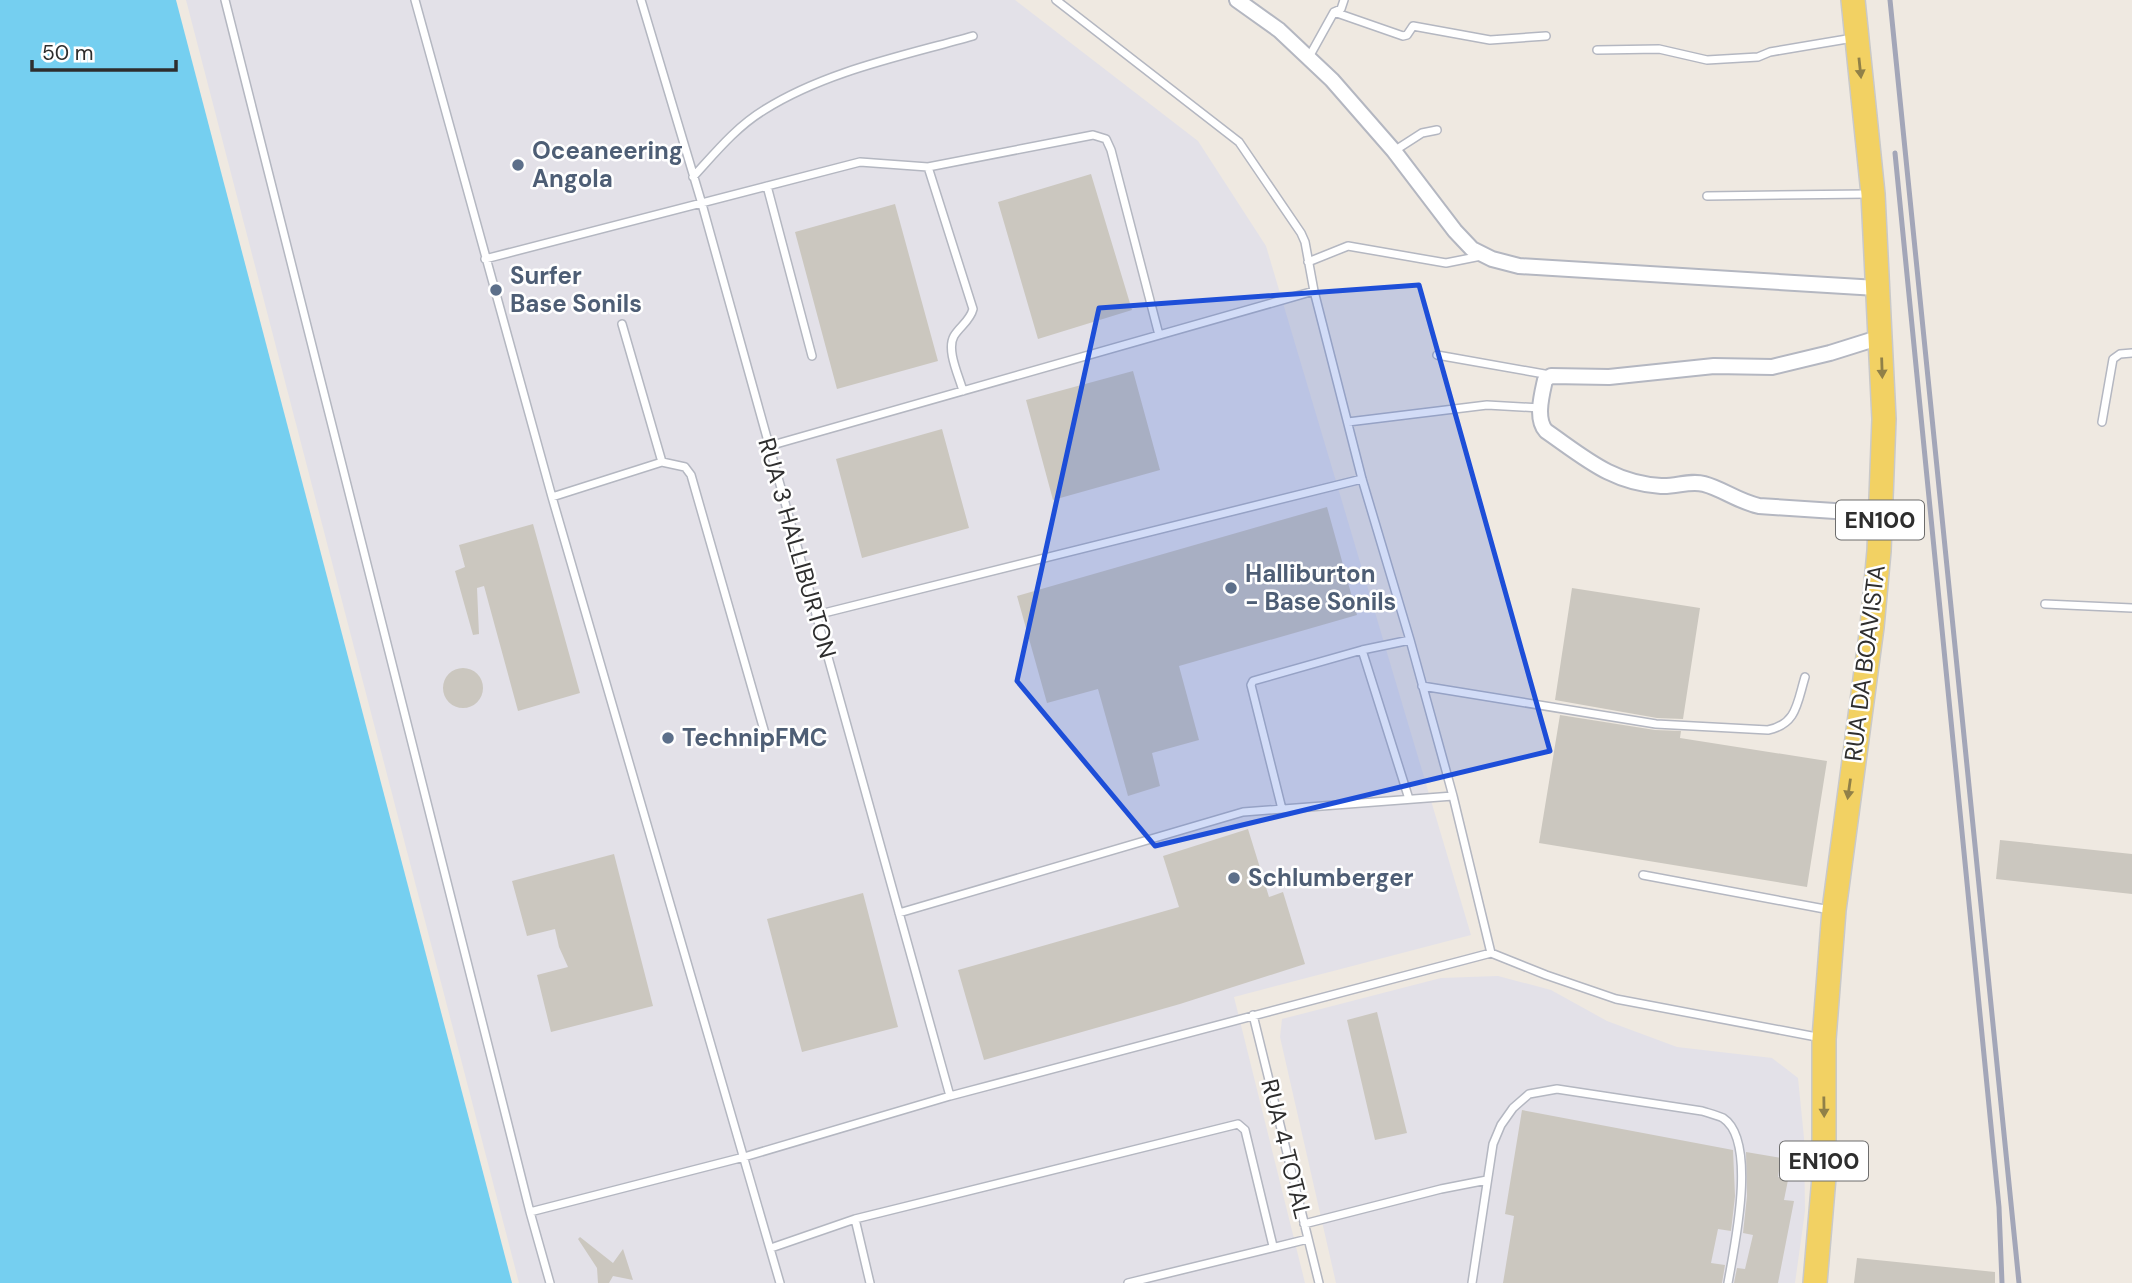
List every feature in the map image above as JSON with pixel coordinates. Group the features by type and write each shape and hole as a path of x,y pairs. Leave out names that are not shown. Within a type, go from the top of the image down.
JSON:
{"main road":[{"name":"RUA DA BOAVISTA","path":"1815,1283 1824,1177 1824,1039 1834,911 1872,627 1884,419 1873,194 1853,0"}],"street":[{"path":"1237,0 1279,30 1309,57 1394,151 1455,231 1472,249 1485,255 1519,266 1878,288"},
{"path":"1880,514 1759,506 1702,483 1662,486 1619,479 1546,432 1542,427 1540,408 1545,380 1551,376 1609,377 1714,366 1772,367 1881,337"}],"lane":[{"path":"225,0 550,1283"},
{"path":"415,0 552,497 780,1283"},
{"name":"RUA 3 HALLIBURTON","path":"641,0 702,204 950,1096"},
{"path":"1056,0 1227,131 1244,147 1301,233 1362,479 1453,796 1491,953"},
{"path":"1309,57 1334,12 1341,9 1344,0"},
{"path":"1334,12 1403,36 1407,35 1413,26 1490,40 1546,36"},
{"path":"693,177 732,134 762,111 800,90 877,63 973,36"},
{"path":"1597,51 1659,49 1707,60 1758,57 1770,52 1857,37"},
{"path":"1394,151 1422,133 1437,130"},
{"path":"485,259 860,162 928,167 1093,135 1106,139 1111,149 1158,335"},
{"path":"928,167 973,309 971,317 953,337 952,345 963,391"},
{"path":"767,186 812,356"},
{"path":"1707,196 1873,194"},
{"path":"1308,262 1348,246 1446,263 1485,255"},
{"path":"769,446 1314,291"},
{"path":"622,324 662,462"},
{"path":"2102,422 2113,359 2120,354 2132,353"},
{"path":"1437,355 1551,376"},
{"path":"1348,422 1487,405 1540,408"},
{"path":"552,497 662,462 685,467 691,475 768,744"},
{"path":"816,615 1362,479"},
{"path":"2045,604 2132,608"},
{"path":"1282,809 1251,685 1253,681 1362,650 1410,640"},
{"path":"1362,650 1409,799"},
{"path":"1423,686 1656,724 1768,730 1783,727 1794,715 1805,677"},
{"path":"899,913 1243,813 1453,796"},
{"path":"1643,875 1834,911"},
{"path":"530,1212 744,1157 950,1096 1491,953 1616,999 1824,1039"},
{"name":"RUA 4 TOTAL","path":"1253,1015 1319,1283"},
{"path":"1472,1283 1493,1144 1501,1125 1513,1108 1529,1094 1557,1089 1702,1111 1725,1119 1739,1143 1742,1204 1728,1283"},
{"path":"771,1248 855,1219 1238,1124 1245,1130 1273,1246"},
{"path":"1304,1224 1487,1180"},
{"path":"855,1219 870,1283"},
{"path":"1128,1283 1308,1239"}],"highlighted area":[{"path":"1419,285 1550,751 1155,846 1017,681 1099,308"}],"shaded area":[{"path":"186,0 1015,0 1198,141 1266,246 1471,935 1234,997 1305,1283 519,1283"},
{"path":"1498,976 1551,990 1607,1021 1677,1047 1772,1058 1798,1078 1804,1138 1805,1211 1795,1283 1336,1283 1280,1037 1282,1019 1441,978"}],"water":[{"path":"0,0 176,0 512,1283 0,1283"}],"building":[{"path":"1091,174 1132,310 1038,339 998,202"},
{"path":"895,204 938,361 837,389 795,232"},
{"path":"1133,371 1160,470 1053,500 1026,400"},
{"path":"942,429 969,528 862,558 836,459"},
{"path":"1327,507 1357,615 1179,666 1199,740 1152,753 1160,786 1128,796 1098,689 1047,703 1017,596"},
{"path":"533,524 580,693 518,711 484,586 477,588 479,634 473,635 455,571 465,567 459,545"},
{"path":"1572,588 1700,608 1683,719 1657,718 1555,700"},
{"path":"463,668 477,674 483,688 477,702 463,708 449,702 443,688 449,674"},
{"path":"1560,715 1655,730 1681,731 1680,738 1827,761 1807,887 1539,843"},
{"path":"1248,829 1269,897 1283,892 1305,964 1180,1004 984,1060 958,970 1179,907 1163,856"},
{"path":"2000,840 2132,854 2132,894 1996,879"},
{"path":"614,854 653,1006 551,1032 537,975 568,967 555,929 527,936 512,881"},
{"path":"863,893 898,1027 802,1052 767,919"},
{"path":"1377,1012 1407,1133 1375,1140 1347,1020"},
{"path":"1522,1110 1733,1150 1735,1196 1731,1231 1718,1229 1711,1263 1725,1265 1722,1283 1503,1283 1514,1216 1505,1214"},
{"path":"1746,1152 1781,1158 1778,1177 1788,1180 1784,1200 1794,1201 1778,1283 1734,1283 1737,1268 1745,1269 1753,1235 1743,1233 1747,1196"},
{"path":"580,1237 613,1263 623,1249 633,1280 613,1276 609,1283 598,1283 597,1268 578,1239"},
{"path":"1857,1258 1995,1272 1995,1283 1854,1283"}],"railway":[{"path":"1890,0 2019,1283"},
{"path":"1895,153 1999,1207 2002,1283"}],"place":[{"name":"Oceaneering Angola","path":"518,165"},
{"name":"Surfer Base Sonils","path":"496,290"},
{"name":"Halliburton - Base Sonils","path":"1231,588"},
{"name":"TechnipFMC","path":"668,738"},
{"name":"Schlumberger","path":"1234,878"}]}
